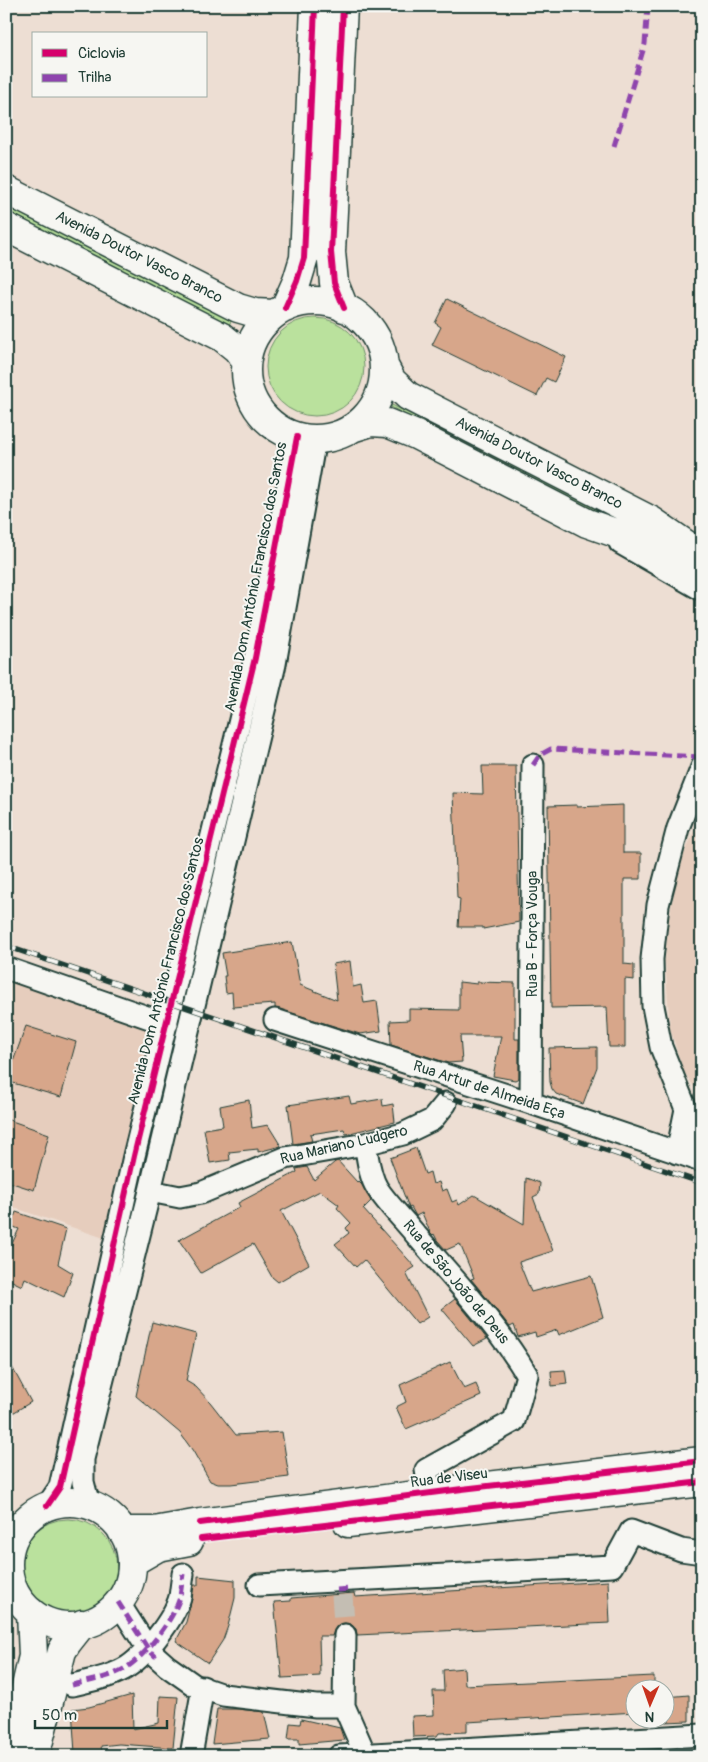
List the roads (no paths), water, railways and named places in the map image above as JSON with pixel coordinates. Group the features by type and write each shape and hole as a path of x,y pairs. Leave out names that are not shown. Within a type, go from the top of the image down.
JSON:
{"main road":[{"path":"280,311 297,281 304,258 315,6"},
{"path":"343,6 331,252 334,283 344,308"},
{"name":"Avenida Doutor Vasco Branco","path":"6,190 238,308 255,313 280,311"},
{"path":"6,227 222,337 237,349 246,360"},
{"path":"315,301 330,303 344,308 360,318 372,332 380,348 384,366 383,384 376,401 366,417 352,428 334,436 306,438 281,431 268,421 257,408 249,394 246,360 251,342 261,327 280,311 300,303 315,301"},
{"name":"Avenida Doutor Vasco Branco","path":"384,366 392,381 408,396 652,521 702,555"},
{"name":"Avenida Doutor Vasco Branco","path":"352,428 371,422 387,424 416,435 587,523 655,547 702,571"},
{"name":"Rua de Viseu","path":"122,1531 154,1531 200,1523 430,1493 702,1461"},
{"path":"132,1562 158,1547 201,1539 702,1482"},
{"path":"10,1756 33,1656 18,1600 10,1581 8,1565 9,1545 28,1517 47,1506 68,1502 89,1505 108,1515 122,1531 132,1562 128,1583 118,1602 102,1616 82,1624 60,1625 45,1620 18,1600"},
{"path":"35,1756 62,1652 67,1642 82,1624"}],"street":[{"name":"Avenida Dom António Francisco dos Santos","path":"47,1506 60,1487 134,1156 255,658 306,438"},
{"path":"89,1505 83,1482 83,1459 150,1191 276,664 306,438"},
{"path":"652,521 702,544"},
{"name":"Avenida Doutor Vasco Branco","path":"587,523 702,590"},
{"name":"Rua B - Força Vouga","path":"531,1103 533,765"},
{"path":"691,1158 696,1118 660,1047 653,1006 652,959 658,906 678,828 702,767"},
{"path":"6,968 167,1024"},
{"name":"Rua Artur de Almeida Eça","path":"275,1020 531,1103 691,1158"},
{"name":"Rua Mariano Ludgero","path":"150,1191 180,1197 201,1193 285,1158 365,1144 403,1134 432,1120 446,1104"},
{"name":"Rua de São João de Deus","path":"365,1144 369,1166 376,1187 443,1268 495,1326 527,1375 514,1421 426,1470 430,1493"},
{"path":"259,1585 342,1587 612,1566 631,1530 681,1550 702,1553"},
{"path":"72,1685 96,1680 124,1669 148,1649 169,1622 179,1598 183,1574"},
{"path":"118,1602 148,1649 166,1666 194,1684 223,1695 316,1706 344,1706"},
{"path":"345,1635 344,1706 366,1754"},
{"path":"191,1756 203,1688"},
{"path":"339,1756 418,1754 702,1735"}],"tunnel":[{"path":"342,1595 345,1635"}],"railway":[{"path":"6,946 702,1183"}]}
